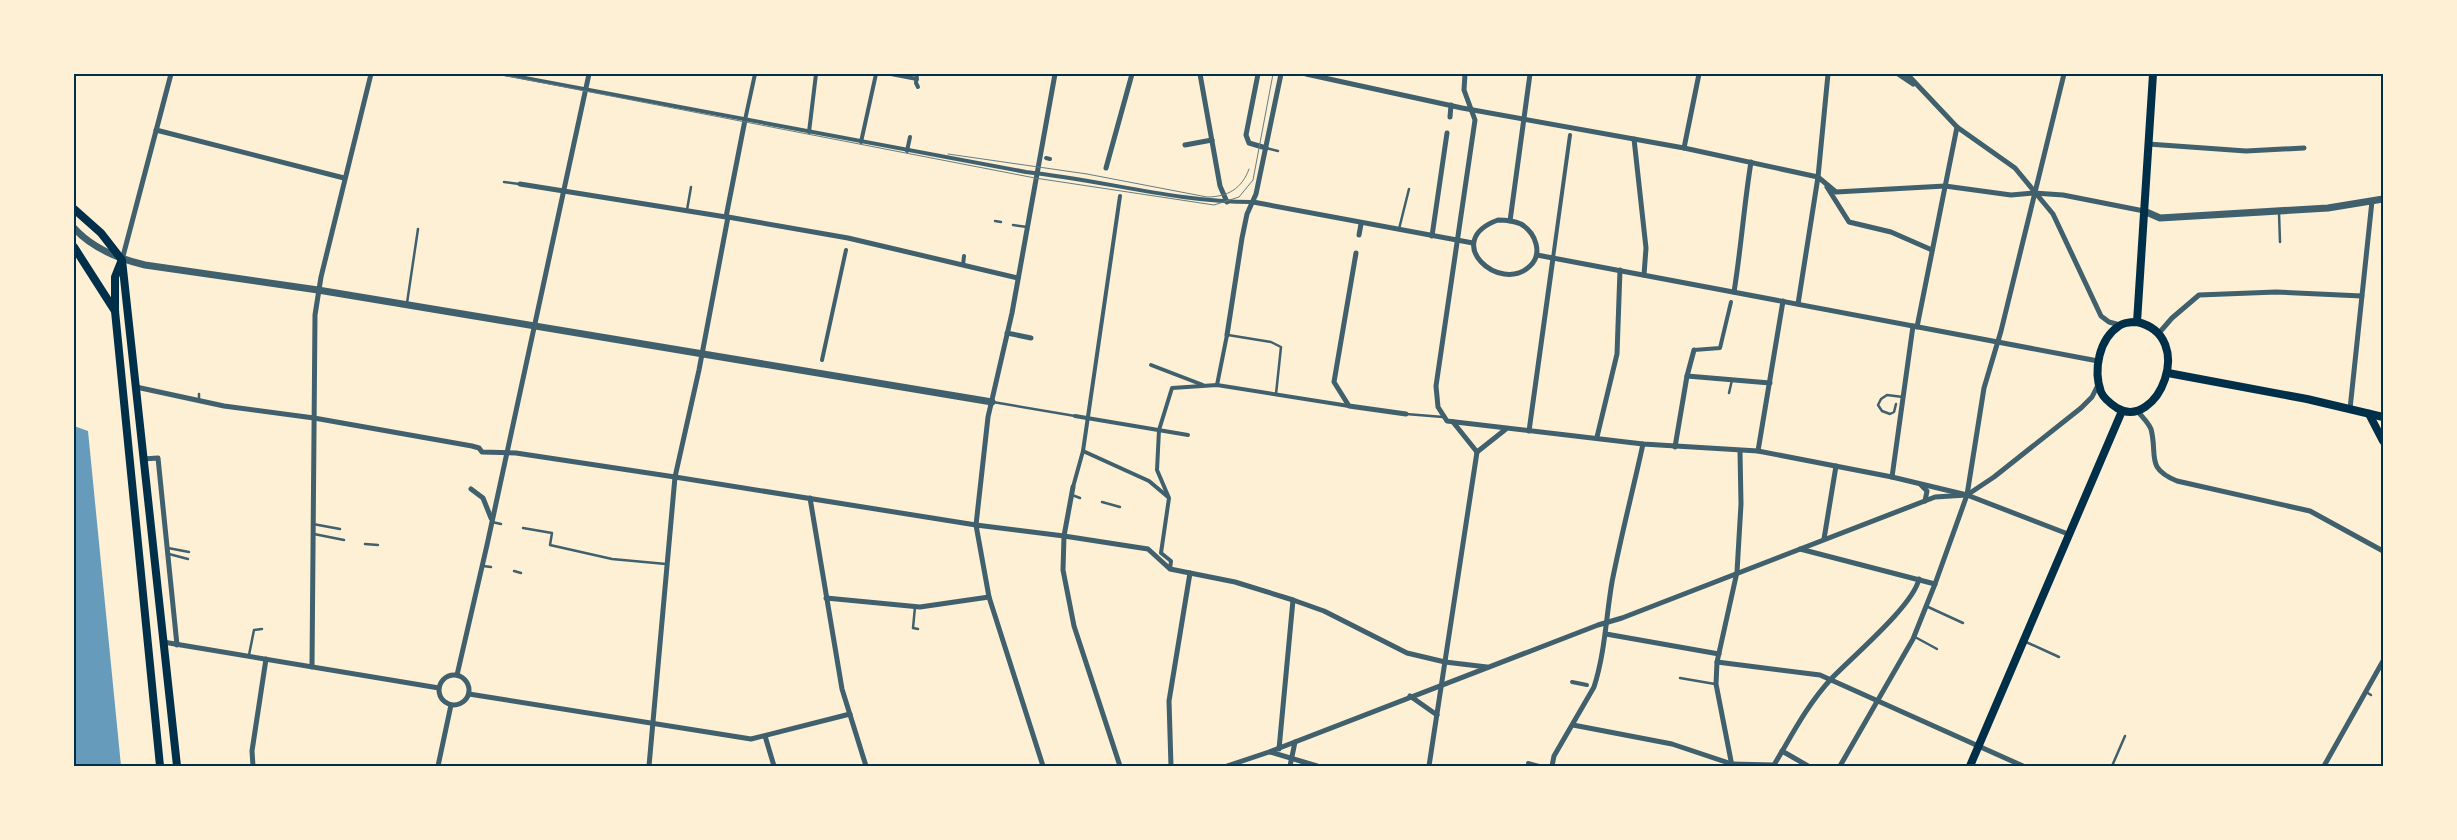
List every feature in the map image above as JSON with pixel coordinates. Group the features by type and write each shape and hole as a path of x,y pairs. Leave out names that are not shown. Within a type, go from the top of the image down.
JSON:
{"main road":[{"path":"2137,322 2153,74"},
{"path":"74,209 101,233 122,260 176,766"},
{"path":"74,247 115,311"},
{"path":"122,260 116,277 115,311 160,766"},
{"path":"2137,322 2147,324 2160,333 2168,360 2168,373 2155,398 2146,406 2136,410 2122,411 2108,401 2102,393 2099,383 2098,361 2106,340 2120,325 2137,322"},
{"path":"2168,373 2383,417"},
{"path":"1970,766 2022,640 2122,411"},
{"path":"2369,414 2383,441"}],"street":[{"path":"122,260 170,74"},
{"path":"312,667 315,315 318,290 344,178 371,74"},
{"path":"504,74 586,87 907,151 1206,201 1254,202 1361,224 1473,243"},
{"path":"457,675 589,74"},
{"path":"648,766 675,476 716,293 727,217 755,74"},
{"path":"809,132 816,74"},
{"path":"861,142 876,74"},
{"path":"891,74 917,76 916,83 918,86"},
{"path":"1043,766 989,597 976,525 988,417 1018,278 1055,74"},
{"path":"1106,168 1132,74"},
{"path":"1200,74 1221,191 1227,202"},
{"path":"1258,74 1246,135 1249,142 1266,148"},
{"path":"1217,385 1246,217 1254,202 1281,74"},
{"path":"1306,74 1470,109 1751,162 1818,177 1836,192 1945,186 2011,195 2034,193 2062,194 2144,212 2160,218 2328,208 2383,199"},
{"path":"1466,74 1464,90 1475,120 1436,386 1438,407 1443,417 1454,422 1506,429 1597,437 1643,444 1758,451 1892,477 1967,495 2068,534"},
{"path":"1510,221 1530,74"},
{"path":"1684,148 1699,74"},
{"path":"1798,304 1818,177 1828,74"},
{"path":"1898,74 1919,89"},
{"path":"1907,74 1919,89 1957,127 2015,168 2053,214 2101,316 2109,322 2120,325"},
{"path":"1913,74 1919,89"},
{"path":"1840,766 1914,636 1967,495 1984,388 1998,342 2064,74"},
{"path":"1450,117 1451,105"},
{"path":"1892,477 1915,326 1957,127"},
{"path":"156,130 344,178"},
{"path":"1432,236 1447,133"},
{"path":"1529,431 1570,135"},
{"path":"907,151 910,137"},
{"path":"1634,139 1646,248 1644,275"},
{"path":"1184,145 1212,140"},
{"path":"2148,144 2254,151 2304,148"},
{"path":"1734,292 1743,237 1745,199 1751,162"},
{"path":"520,184 848,238 1018,278"},
{"path":"1826,184 1849,222 1892,232 1932,250"},
{"path":"1120,196 1083,451 1073,487 1064,536 1063,570 1074,626 1120,766"},
{"path":"2350,409 2372,201"},
{"path":"1498,220 1510,221 1520,224 1528,230 1537,246 1537,255 1532,265 1524,271 1514,274 1500,273 1488,269 1479,261 1474,253 1473,243 1481,229 1490,223 1498,220"},
{"path":"1359,235 1361,224"},
{"path":"74,228 93,244 122,260 318,290 992,402"},
{"path":"822,360 846,250"},
{"path":"1537,255 2098,361"},
{"path":"963,265 964,256"},
{"path":"1349,406 1334,382 1355,256"},
{"path":"1597,437 1617,354 1620,270"},
{"path":"2160,333 2172,318 2199,296 2276,292 2362,296"},
{"path":"1758,451 1784,301"},
{"path":"1675,447 1687,376 1694,350 1720,348 1731,302"},
{"path":"1007,333 1031,338"},
{"path":"1151,365 1205,386"},
{"path":"1687,376 1770,383"},
{"path":"1227,766 1279,749 1410,696 1622,618 1736,572 1935,497 1967,495 1994,477 2081,408 2092,397 2099,383"},
{"path":"1170,569 1171,561 1161,553 1169,498 1157,470 1159,430 1172,388 1217,385 1406,414"},
{"path":"136,388 199,396 224,406 314,418 472,446 479,448 482,452 675,476 976,525 1148,549 1170,569 1235,582 1293,600 1324,612 1406,653 1445,662 1487,667"},
{"path":"2136,410 2151,429 2154,461 2157,468 2166,476 2177,481 2310,511 2383,552"},
{"path":"1075,416 1188,435"},
{"path":"1454,422 1477,452"},
{"path":"1429,766 1477,452 1506,429"},
{"path":"1552,766 1554,756 1594,687 1606,634 1612,582 1643,444"},
{"path":"1083,451 1149,481 1169,498"},
{"path":"1732,765 1716,684 1717,662 1736,572 1741,504 1740,451"},
{"path":"144,459 158,458 177,645"},
{"path":"1824,539 1836,466"},
{"path":"1919,483 1927,492 1925,501"},
{"path":"471,489 483,498 488,506 492,522"},
{"path":"810,498 842,689 866,766"},
{"path":"1799,549 1935,584"},
{"path":"1171,766 1169,701 1190,573"},
{"path":"1572,725 1672,744 1732,765 1774,765 1805,711 1832,679 1862,652 1888,622 1917,587 1919,579"},
{"path":"826,598 915,607 989,597"},
{"path":"1279,749 1293,600"},
{"path":"1606,634 1719,654"},
{"path":"163,642 439,688"},
{"path":"253,766 252,751 266,659"},
{"path":"2324,766 2369,694 2383,661"},
{"path":"1717,662 1820,675 1832,679 2023,766"},
{"path":"457,675 468,684 469,694 464,702 451,705 440,697 439,688 445,678 457,675"},
{"path":"1572,682 1587,685"},
{"path":"469,694 751,739 850,714"},
{"path":"1410,696 1437,715"},
{"path":"438,766 451,705"},
{"path":"765,736 774,766"},
{"path":"1290,766 1296,742"},
{"path":"1782,751 1808,766"},
{"path":"1269,752 1317,766"},
{"path":"1528,763 1539,766"}],"lane":[{"path":"1266,148 1278,152"},
{"path":"504,182 520,184"},
{"path":"687,210 692,187"},
{"path":"1398,230 1409,189"},
{"path":"2279,211 2280,242"},
{"path":"995,221 1001,222"},
{"path":"1013,225 1027,227"},
{"path":"406,305 418,229"},
{"path":"1227,335 1271,342 1281,347 1276,394"},
{"path":"1729,393 1732,380"},
{"path":"1896,404 1894,412 1890,414 1882,411 1878,405 1881,399 1887,395 1903,398"},
{"path":"992,402 1075,416"},
{"path":"1406,414 1443,417"},
{"path":"1072,495 1080,498"},
{"path":"1102,502 1120,507"},
{"path":"492,522 501,524"},
{"path":"313,524 340,529"},
{"path":"523,528 552,532 550,545 612,558 673,560"},
{"path":"313,534 344,540"},
{"path":"365,544 378,545"},
{"path":"167,547 189,552"},
{"path":"168,554 188,559"},
{"path":"482,566 491,567"},
{"path":"514,571 521,572"},
{"path":"1926,606 1963,623"},
{"path":"915,607 913,628 918,629"},
{"path":"249,656 252,633 254,630 262,629"},
{"path":"1914,636 1937,648"},
{"path":"2022,640 2059,657"},
{"path":"1680,678 1716,684"},
{"path":"2112,766 2125,736"}],"water":[{"path":"74,426 88,431 121,766 74,766"}],"tram line":[{"path":"497,74 1035,178 1214,205 1239,197 1253,180 1273,74"},
{"path":"948,154 1087,174 1207,197 1221,195 1238,187 1249,169"}]}
